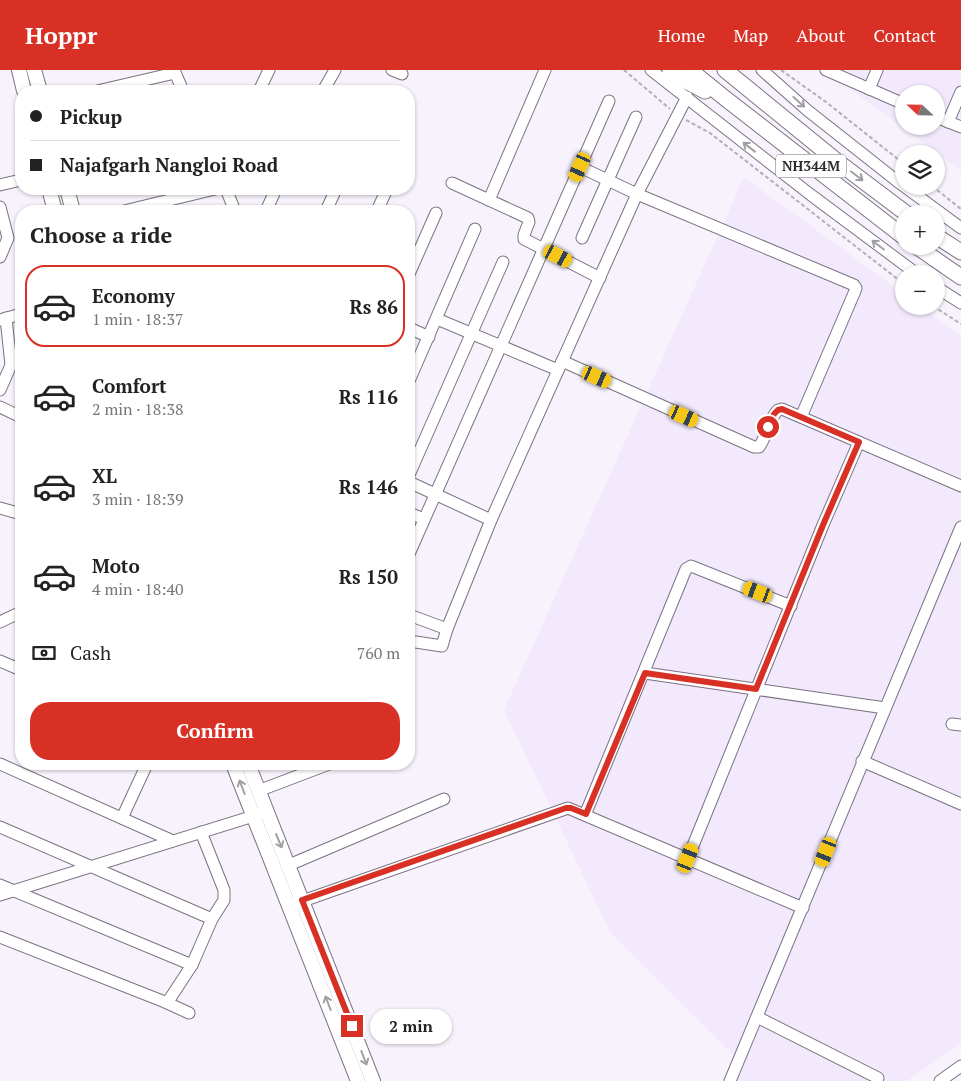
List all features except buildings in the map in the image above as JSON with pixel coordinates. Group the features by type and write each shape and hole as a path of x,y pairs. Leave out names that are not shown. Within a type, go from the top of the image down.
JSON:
{"highway":[{"path":"670,70 680,78 707,92 719,94"},
{"name":"NH344M","path":"690,70 895,230"},
{"name":"NH344M","path":"725,70 838,162 895,205"},
{"path":"945,242 961,252"},
{"path":"929,255 961,278"}],"main road":[{"path":"19,70 23,85"},
{"path":"34,70 38,85"},
{"path":"235,770 253,817 296,903 373,1081"},
{"path":"250,770 289,865 296,903 358,1081"}],"street":[{"path":"263,85 270,70"},
{"path":"326,85 335,70"},
{"path":"489,200 545,70"},
{"path":"651,70 688,97 810,195 906,265"},
{"path":"762,70 807,110 897,182 961,228"},
{"path":"826,70 895,100"},
{"path":"869,89 877,70"},
{"path":"121,85 174,71 180,85"},
{"path":"948,122 961,92"},
{"path":"415,642 442,646 447,629 491,520 637,194 688,97"},
{"path":"415,540 609,101"},
{"path":"582,238 636,117"},
{"path":"945,121 961,127"},
{"path":"580,167 637,194 854,285 855,291 801,417"},
{"path":"0,185 15,181"},
{"path":"452,183 529,219 524,239 600,278"},
{"path":"149,205 190,195"},
{"path":"0,208 4,236 0,257"},
{"path":"415,260 436,213"},
{"path":"415,368 475,229"},
{"path":"415,462 503,262"},
{"path":"945,292 961,303"},
{"path":"3,319 15,360"},
{"path":"437,319 501,346 560,366 754,447 759,447 774,414 782,409 961,486"},
{"path":"415,331 429,337"},
{"path":"0,390 10,368 15,364"},
{"path":"0,407 15,414"},
{"path":"688,858 823,525 859,442"},
{"path":"415,485 491,520"},
{"path":"0,508 15,512"},
{"path":"415,516 424,520"},
{"path":"733,1079 757,1017 804,908 862,761 961,527"},
{"path":"586,814 686,569 691,566 791,606"},
{"path":"0,622 15,615"},
{"path":"415,617 447,629"},
{"path":"0,661 15,667"},
{"path":"645,673 885,708"},
{"path":"862,761 961,804"},
{"path":"0,764 173,841"},
{"path":"122,818 144,770"},
{"path":"258,791 313,770"},
{"path":"289,865 444,799"},
{"path":"296,903 566,808 571,808 804,908"},
{"path":"0,895 266,812"},
{"path":"0,827 212,919"},
{"path":"165,1002 169,1000 192,965 212,919 224,900 224,890 201,832"},
{"path":"0,885 192,965"},
{"path":"0,937 189,1013"},
{"path":"757,1017 878,1078"},
{"path":"940,1081 961,1066"}],"path":[{"path":"624,70 678,115 710,133 895,277"},
{"path":"781,70 826,102 895,157"},
{"path":"943,195 961,209"},
{"path":"945,314 961,324"}],"shaded area":[{"path":"825,70 961,70 961,171 945,159 945,145 926,145 913,135 945,135 945,85 895,85 895,122"},
{"path":"744,177 895,287 895,315 932,315 961,336 961,1043 907,1081 724,1081 735,1056 610,932 504,710"}],"route":[{"path":"352,1026 302,900 566,808 586,814 645,673 756,689 859,442 782,409 774,414 768,427"}]}
